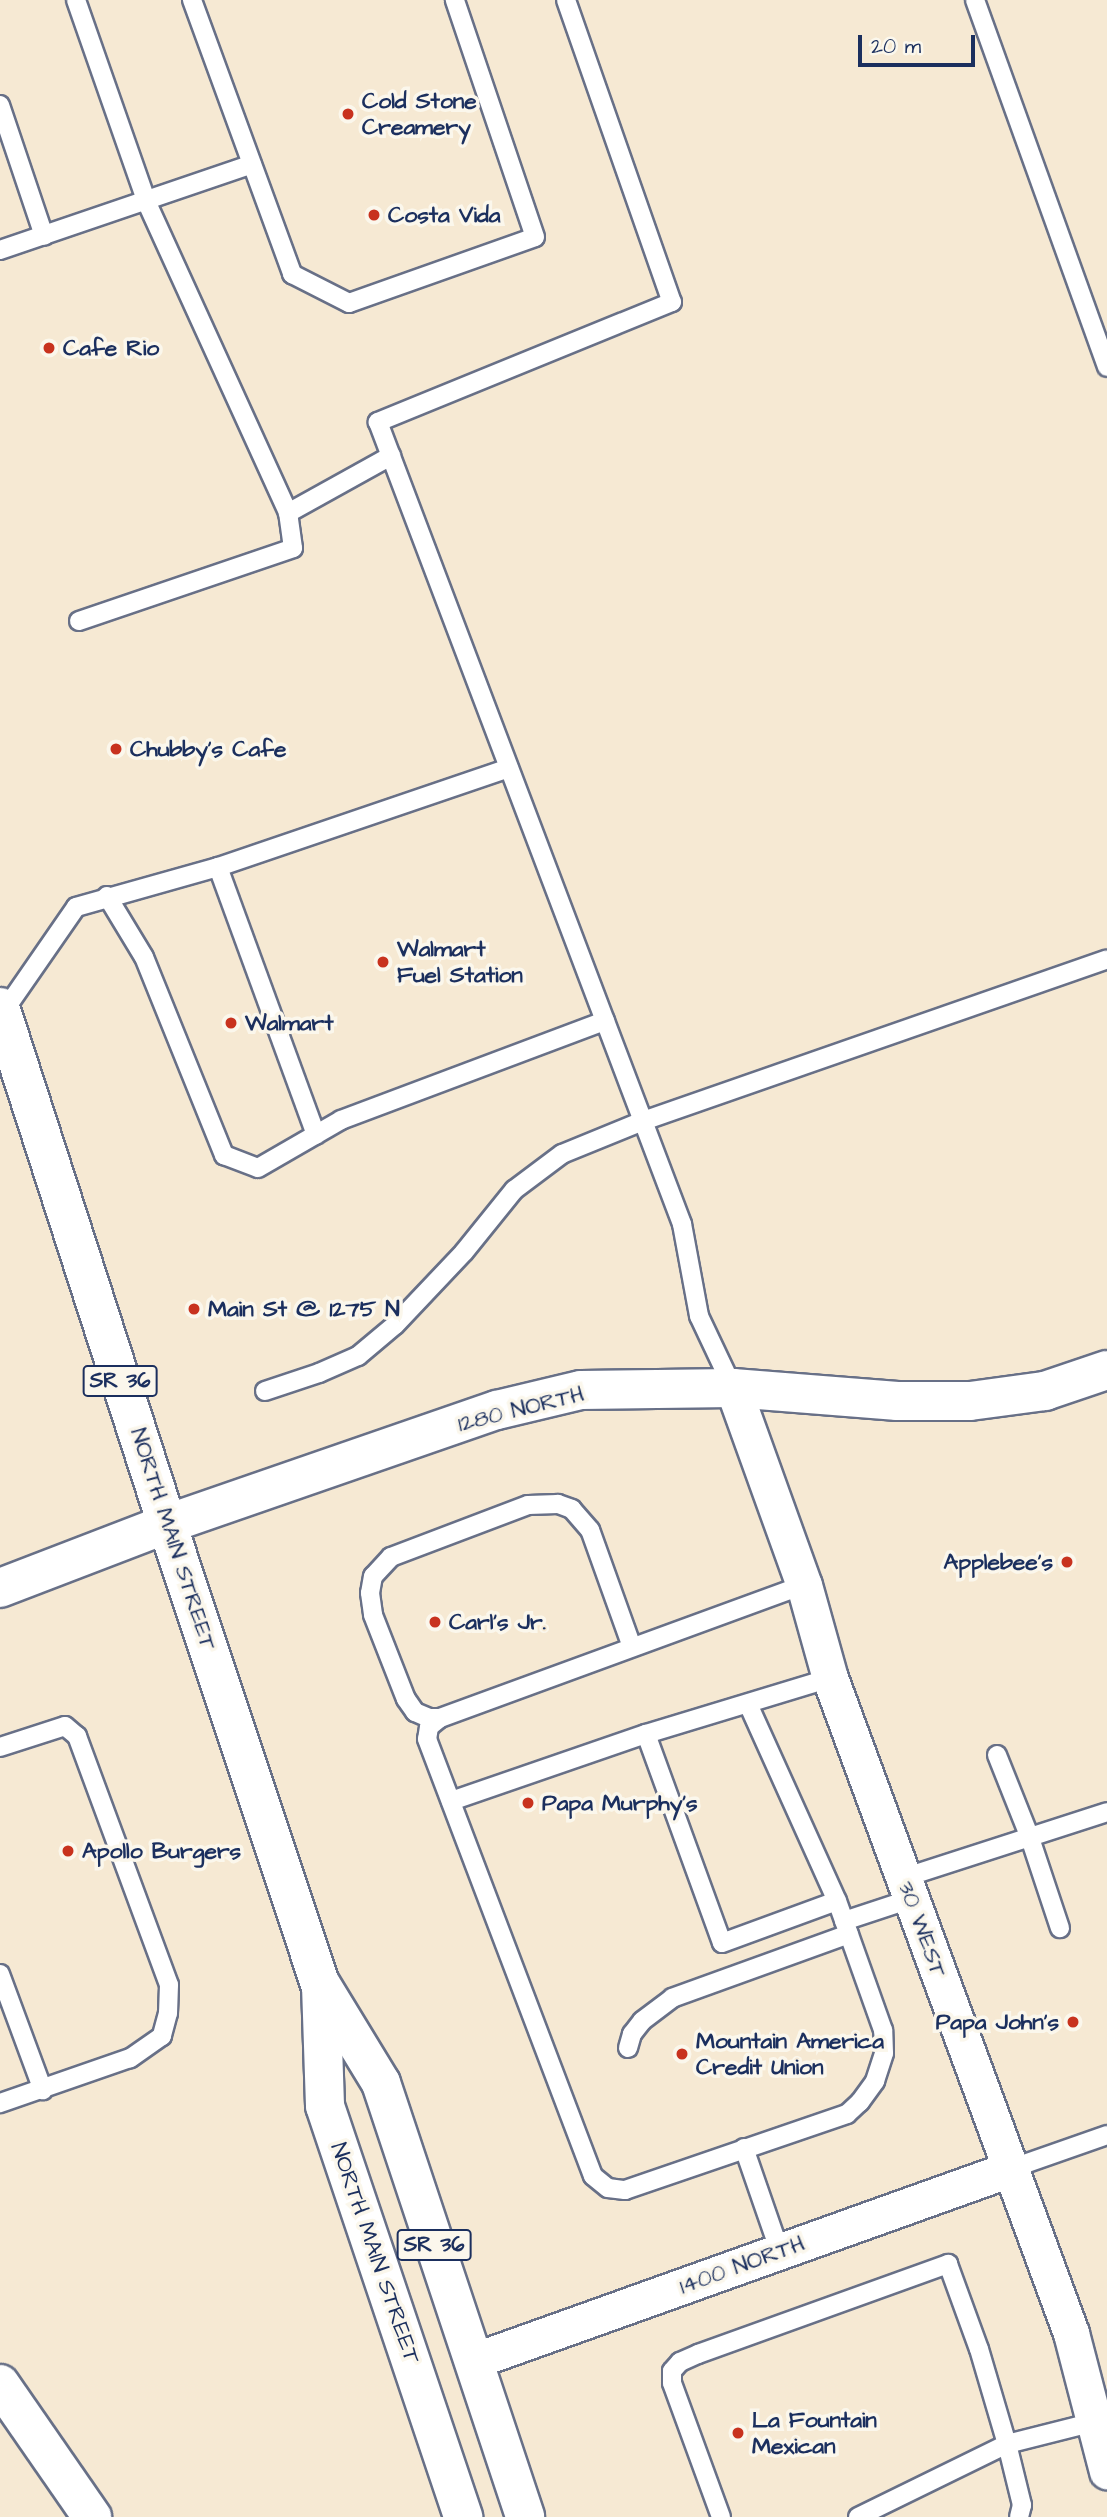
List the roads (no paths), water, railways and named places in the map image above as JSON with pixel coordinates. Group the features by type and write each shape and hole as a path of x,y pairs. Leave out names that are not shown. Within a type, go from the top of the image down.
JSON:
{"main road":[{"name":"NORTH MAIN STREET","path":"1,1010 167,1524 320,1983 381,2083 525,2517"},
{"name":"1280 NORTH","path":"0,1588 167,1524 497,1410 581,1390 733,1388 897,1401 970,1401 1045,1391 1107,1370"},
{"name":"NORTH MAIN STREET","path":"320,1983 325,2106 463,2517"},
{"path":"0,2384 92,2517"}],"street":[{"name":"30 WEST","path":"733,1388 804,1585 830,1678 1071,2333 1107,2471"},
{"name":"1400 NORTH","path":"473,2361 1010,2169"}],"lane":[{"path":"76,0 146,203 288,513 293,548 79,621"},
{"path":"192,0 292,274 349,303 535,237 455,0"},
{"path":"566,0 672,302 378,422 682,1224 699,1316 733,1388"},
{"path":"975,0 1107,367"},
{"path":"0,105 44,236"},
{"path":"0,250 146,203 252,164"},
{"path":"288,513 391,456"},
{"path":"1,1010 76,907 107,896 218,867 509,768"},
{"path":"218,867 316,1135"},
{"path":"107,896 144,957 224,1155 258,1168 341,1121 606,1021"},
{"path":"265,1391 319,1373 358,1356 395,1325 464,1252 514,1190 562,1154 643,1121 1107,959"},
{"path":"440,1718 429,1718 415,1712 406,1699 373,1615 370,1593 373,1576 391,1557 528,1505 558,1504 572,1509 590,1530 632,1647"},
{"path":"748,1704 837,1901 883,2030 884,2053 876,2081 847,2114 625,2190 608,2188 593,2176 427,1738 429,1727 440,1718 804,1585"},
{"path":"451,1801 646,1734 830,1678"},
{"path":"0,1747 65,1726 77,1736 169,1984 168,2014 162,2036 130,2058 0,2103"},
{"path":"646,1734 722,1942 837,1901"},
{"path":"997,1755 1030,1838 1060,1928"},
{"path":"628,2048 632,2034 642,2021 672,1998 847,1927 907,1888 1030,1838 1107,1812"},
{"path":"0,1974 43,2090"},
{"path":"1010,2169 1107,2135"},
{"path":"744,2148 780,2252"},
{"path":"720,2517 672,2383 672,2371 680,2362 948,2264 979,2349 1007,2444 1022,2505 1019,2517"},
{"path":"858,2517 1007,2444 1094,2422"}],"place":[{"name":"Cold Stone Creamery","path":"348,114"},
{"name":"Costa Vida","path":"374,215"},
{"name":"Cafe Rio","path":"49,348"},
{"name":"Chubby's Cafe","path":"116,749"},
{"name":"Walmart Fuel Station","path":"383,962"},
{"name":"Walmart","path":"231,1023"},
{"name":"Main St @ 1275 N","path":"194,1309"},
{"name":"Applebee's","path":"1067,1562"},
{"name":"Carl's Jr.","path":"435,1622"},
{"name":"Papa Murphy's","path":"528,1803"},
{"name":"Apollo Burgers","path":"68,1851"},
{"name":"Papa John's","path":"1073,2022"},
{"name":"Mountain America Credit Union","path":"682,2054"},
{"name":"La Fountain Mexican","path":"738,2433"}]}
